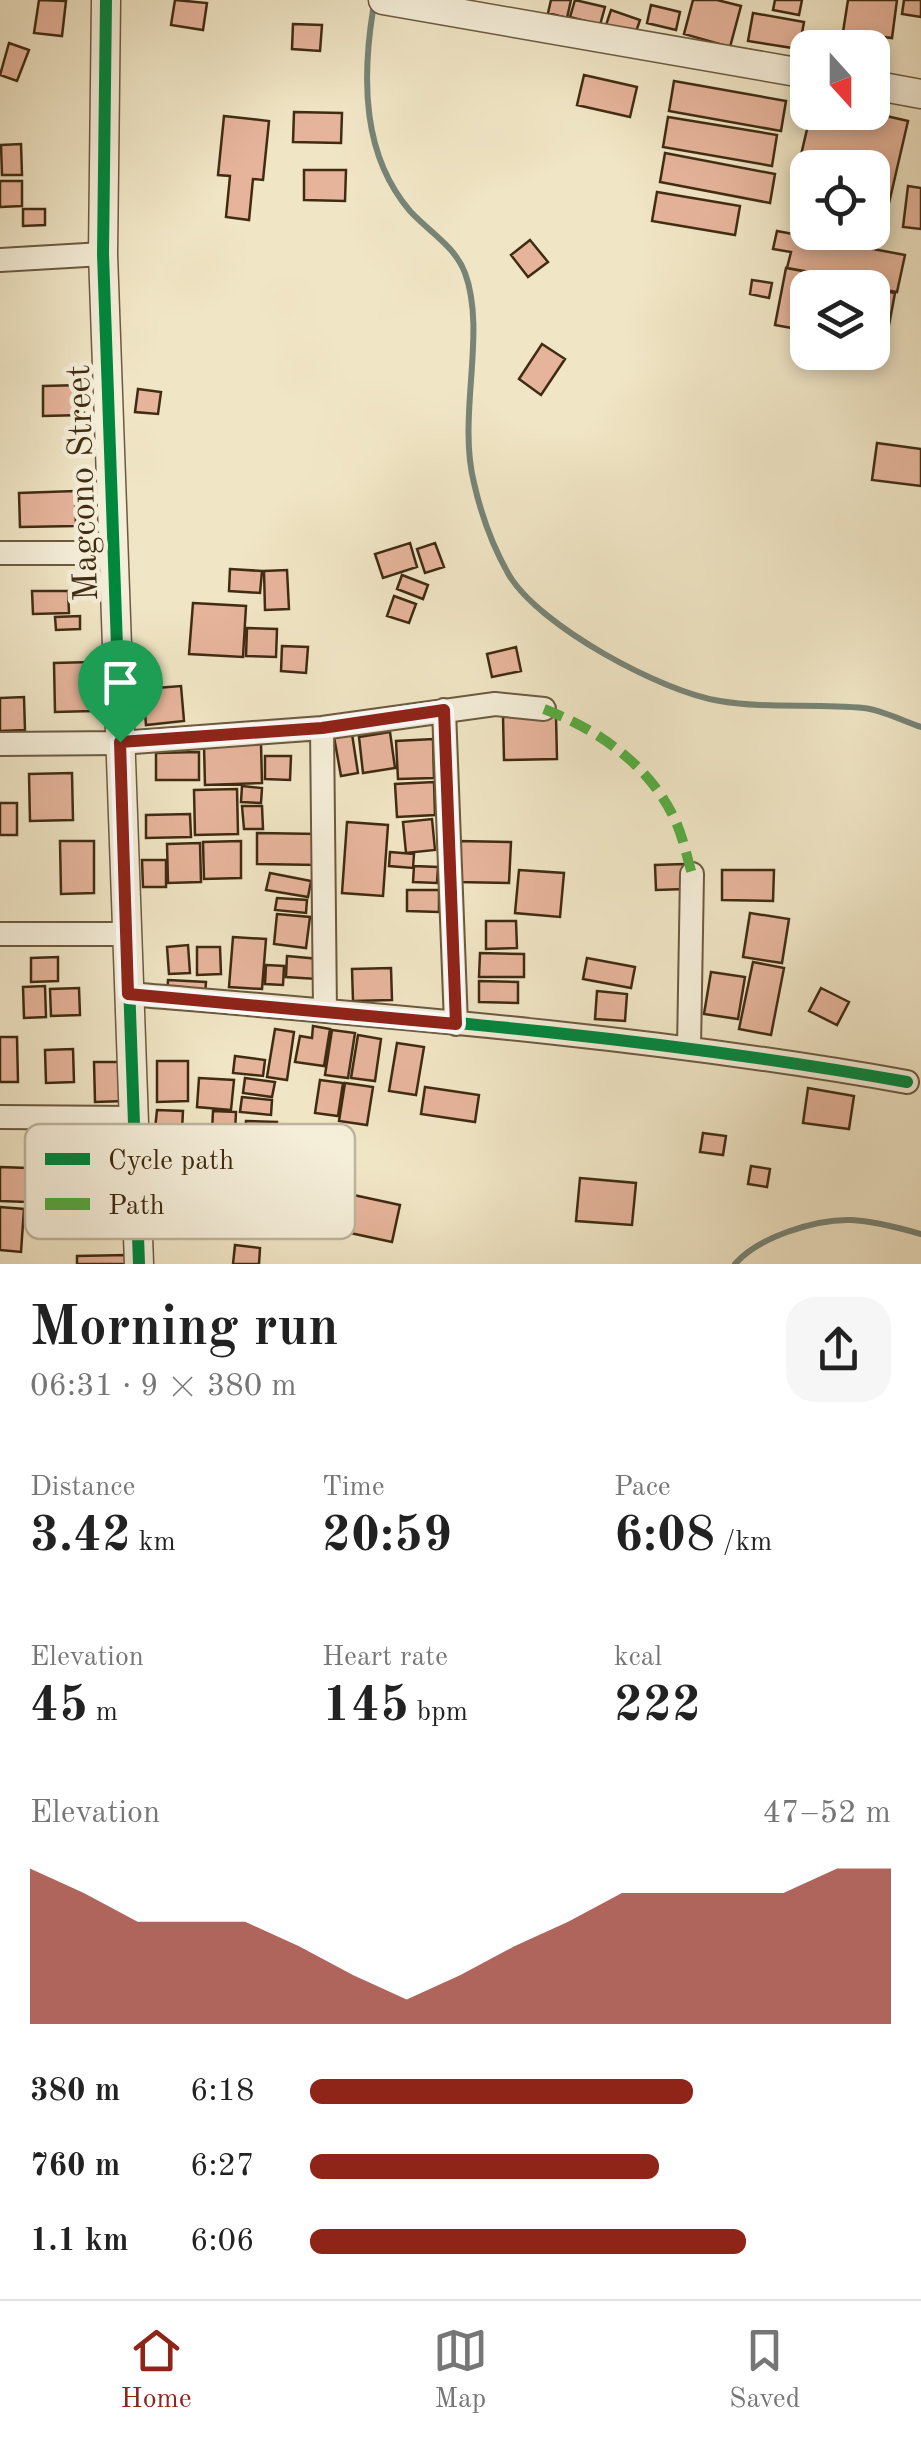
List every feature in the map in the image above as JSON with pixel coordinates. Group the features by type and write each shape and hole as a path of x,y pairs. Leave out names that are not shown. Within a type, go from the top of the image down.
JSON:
{"street":[{"name":"Magcono Street","path":"106,0 103,254 132,1124"},
{"path":"383,0 424,3 790,71"},
{"path":"890,88 921,94"},
{"path":"0,260 103,254"},
{"path":"0,553 113,553"},
{"path":"0,744 120,742 322,728 495,704 544,709"},
{"path":"444,710 456,1024"},
{"path":"322,728 324,1011"},
{"path":"689,1048 692,874"},
{"path":"0,934 128,934"},
{"path":"128,994 689,1048 907,1082"},
{"path":"0,1117 132,1118"},
{"name":"Magcono Street","path":"137,1239 138,1264"}],"building":[{"path":"39,0 66,1 62,36 34,33"},
{"path":"175,0 207,3 203,30 171,25"},
{"path":"551,0 571,0 567,18 548,13"},
{"path":"575,0 605,7 600,25 570,17"},
{"path":"693,0 741,6 730,47 684,34"},
{"path":"775,0 802,0 799,15 773,10"},
{"path":"848,0 897,0 892,38 890,30 843,30"},
{"path":"904,0 921,0 921,17 902,14"},
{"path":"651,5 680,12 676,30 647,23"},
{"path":"611,10 640,20 634,38 605,28"},
{"path":"753,13 804,22 803,30 790,30 790,48 748,41"},
{"path":"293,24 322,25 320,51 292,49"},
{"path":"9,43 29,50 17,81 0,75"},
{"path":"584,75 637,87 630,117 577,105"},
{"path":"674,81 786,101 781,131 669,111"},
{"path":"294,112 342,113 341,143 293,142"},
{"path":"224,116 269,121 263,180 253,179 249,220 226,217 230,176 218,175"},
{"path":"668,117 777,135 772,166 663,147"},
{"path":"890,117 908,121 890,199 890,150 802,150 807,130 890,130"},
{"path":"21,144 22,175 2,175 1,145"},
{"path":"665,153 775,174 770,203 660,182"},
{"path":"304,170 346,170 345,201 304,200"},
{"path":"0,181 22,181 22,206 0,207"},
{"path":"908,186 921,188 921,229 903,227"},
{"path":"657,192 740,206 735,235 652,221"},
{"path":"23,209 45,209 45,225 23,226"},
{"path":"777,231 790,233 790,250 878,250 905,255 897,292 890,291 890,270 787,268 791,252 773,249"},
{"path":"530,240 548,262 528,277 511,255"},
{"path":"786,268 797,270 790,270 790,328 775,325"},
{"path":"752,280 772,283 769,298 750,294"},
{"path":"890,292 895,293 890,320"},
{"path":"542,344 565,359 541,395 519,379"},
{"path":"83,385 84,415 43,416 43,386"},
{"path":"138,389 161,392 158,414 135,412"},
{"path":"877,443 921,449 921,486 872,480"},
{"path":"75,491 76,526 20,527 19,493"},
{"path":"410,543 417,567 383,578 375,554"},
{"path":"435,543 444,567 425,573 417,549"},
{"path":"230,569 262,571 260,593 229,591"},
{"path":"287,570 289,609 265,610 264,571"},
{"path":"402,575 428,585 423,599 397,589"},
{"path":"32,591 68,591 69,613 33,614"},
{"path":"394,596 416,604 409,623 387,616"},
{"path":"193,603 246,606 243,657 189,654"},
{"path":"80,616 80,629 56,630 55,617"},
{"path":"247,628 277,629 276,657 246,656"},
{"path":"282,646 308,647 306,673 281,671"},
{"path":"516,647 521,671 492,677 487,654"},
{"path":"92,662 93,711 55,712 54,663"},
{"path":"181,686 184,721 146,725 143,689"},
{"path":"24,697 25,730 0,731 0,698"},
{"path":"556,716 557,759 504,760 503,717"},
{"path":"390,732 395,768 363,773 359,737"},
{"path":"352,734 358,773 341,776 334,737"},
{"path":"433,739 434,778 398,779 396,741"},
{"path":"261,744 262,783 205,785 204,746"},
{"path":"199,752 199,780 156,780 156,753"},
{"path":"265,756 291,756 290,780 265,779"},
{"path":"72,773 73,820 30,821 29,774"},
{"path":"434,782 435,815 397,817 395,784"},
{"path":"242,786 262,788 261,803 241,802"},
{"path":"237,789 238,834 195,835 194,790"},
{"path":"0,803 17,803 17,835 0,835"},
{"path":"242,806 262,806 263,829 244,829"},
{"path":"190,814 191,837 146,838 146,815"},
{"path":"432,819 435,850 406,853 403,822"},
{"path":"347,822 388,825 383,896 342,893"},
{"path":"257,833 320,834 319,865 257,864"},
{"path":"60,841 94,841 94,893 61,894"},
{"path":"241,841 241,878 204,879 203,842"},
{"path":"458,841 511,842 509,883 457,882"},
{"path":"200,843 201,882 168,883 167,844"},
{"path":"390,852 414,854 413,868 389,866"},
{"path":"142,860 166,860 166,887 143,887"},
{"path":"684,864 685,889 656,890 655,865"},
{"path":"414,866 438,867 437,883 413,882"},
{"path":"519,870 564,873 560,917 515,913"},
{"path":"722,870 774,870 773,901 722,900"},
{"path":"270,873 311,881 308,897 266,890"},
{"path":"407,890 439,890 439,912 407,911"},
{"path":"277,898 307,900 306,913 275,910"},
{"path":"750,913 789,919 782,963 743,957"},
{"path":"277,914 310,917 306,948 274,944"},
{"path":"486,921 516,921 517,948 486,949"},
{"path":"233,937 266,939 262,989 229,987"},
{"path":"188,945 190,973 169,974 167,947"},
{"path":"197,947 220,947 221,974 197,975"},
{"path":"480,953 524,954 524,977 479,977"},
{"path":"287,956 319,959 317,979 286,977"},
{"path":"58,957 58,981 31,982 31,958"},
{"path":"587,958 635,967 631,988 583,979"},
{"path":"753,962 784,968 771,1035 739,1029"},
{"path":"266,965 284,966 283,985 265,984"},
{"path":"391,968 392,1000 353,1001 352,969"},
{"path":"711,972 745,977 738,1019 704,1014"},
{"path":"168,980 206,982 205,996 167,995"},
{"path":"479,981 518,982 518,1003 479,1002"},
{"path":"45,986 46,1017 24,1018 23,987"},
{"path":"79,988 80,1015 51,1016 50,989"},
{"path":"821,988 849,1002 837,1025 809,1011"},
{"path":"597,991 627,994 625,1021 595,1019"},
{"path":"313,1026 330,1029 324,1066 295,1062 300,1036 312,1038"},
{"path":"275,1029 294,1032 287,1080 267,1077"},
{"path":"332,1030 355,1033 348,1078 325,1075"},
{"path":"358,1035 381,1039 375,1081 351,1078"},
{"path":"0,1037 17,1037 18,1082 0,1082"},
{"path":"397,1043 424,1047 416,1095 389,1091"},
{"path":"73,1049 74,1082 46,1083 45,1050"},
{"path":"235,1056 265,1060 263,1076 233,1073"},
{"path":"157,1061 188,1061 188,1101 157,1102"},
{"path":"94,1062 124,1062 125,1101 95,1102"},
{"path":"199,1078 234,1080 231,1110 197,1107"},
{"path":"245,1078 275,1082 272,1097 243,1093"},
{"path":"320,1080 343,1083 338,1116 315,1113"},
{"path":"345,1083 373,1087 367,1125 339,1121"},
{"path":"425,1087 479,1095 475,1122 421,1114"},
{"path":"808,1088 854,1096 849,1129 803,1123"},
{"path":"242,1097 272,1100 271,1115 240,1112"},
{"path":"157,1110 183,1111 182,1124 156,1124"},
{"path":"213,1111 236,1112 235,1124 212,1124"},
{"path":"246,1121 277,1122 277,1124 246,1124"},
{"path":"703,1133 726,1136 723,1155 700,1152"},
{"path":"751,1166 770,1169 767,1187 748,1184"},
{"path":"0,1167 25,1168 25,1202 0,1201"},
{"path":"580,1178 636,1183 632,1225 576,1221"},
{"path":"355,1195 400,1205 392,1242 355,1234"},
{"path":"0,1207 24,1209 21,1252 0,1250"},
{"path":"235,1245 260,1248 259,1264 233,1264"},
{"path":"127,1255 127,1264 77,1264 77,1256"}],"waterway":[{"path":"373,10 367,89 374,141 394,189 410,211 455,255 465,273 473,321 469,430 474,483 498,553 524,595 546,615 604,654 696,695 738,703 871,709 921,727"},
{"path":"735,1264 773,1238 837,1220 886,1225 921,1234"}],"marked path":[{"path":"544,709 603,739 638,767 676,822 692,874"}],"cycle path":[{"path":"106,0 103,254 134,1124"},
{"path":"129,994 616,1040 907,1082"},
{"path":"138,1239 139,1264"}],"route":[{"path":"444,710 456,1024 128,994 120,742 322,728 444,710"}]}
